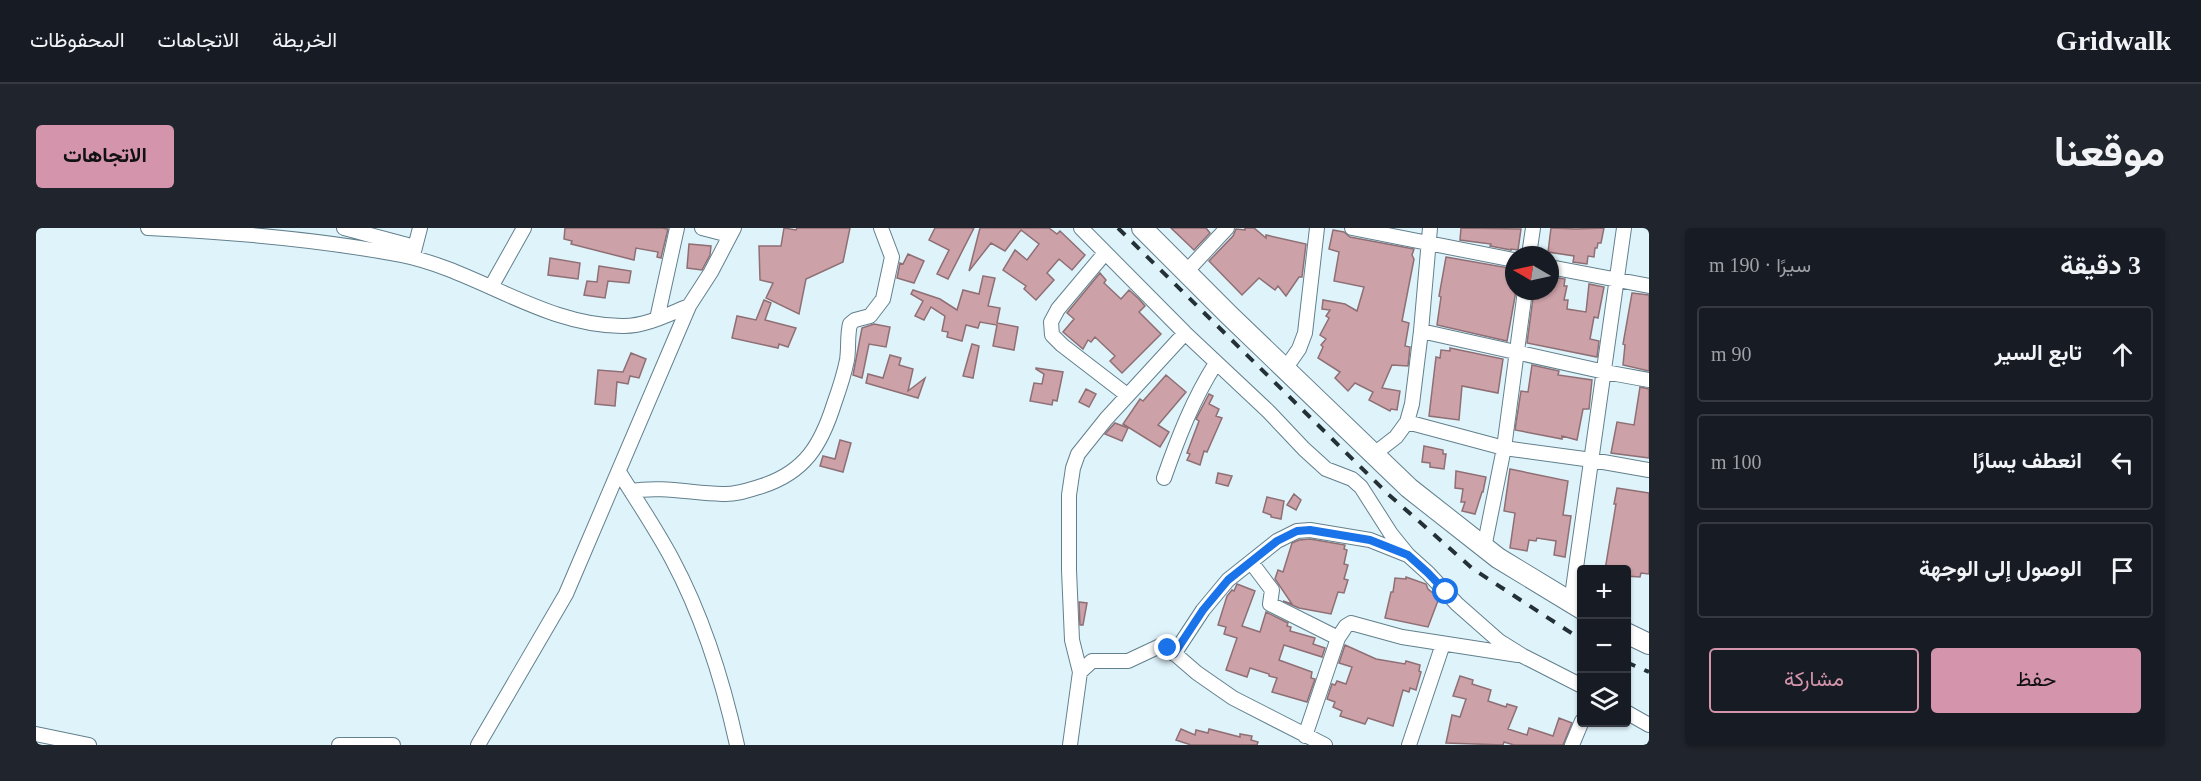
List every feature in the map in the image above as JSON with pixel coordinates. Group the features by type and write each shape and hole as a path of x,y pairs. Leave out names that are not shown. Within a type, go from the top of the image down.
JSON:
{"street":[{"path":"148,228 229,231 414,253"},
{"path":"344,228 414,253 555,314 594,323 624,326 657,319 689,306"},
{"path":"414,253 420,228"},
{"path":"491,287 524,228"},
{"path":"657,319 677,228"},
{"path":"478,745 566,594 689,306 711,272 732,232 702,228"},
{"path":"631,491 670,488 724,494 743,492 776,482 791,474 808,458 820,442 841,384 847,361 850,324 855,320 870,316 883,299 892,256 880,228"},
{"path":"1081,228 1185,333 1326,469 1352,479 1361,487 1391,534 1408,555 1465,611 1499,640 1523,656 1577,684"},
{"path":"1186,272 1227,228"},
{"path":"1285,369 1299,350 1305,333 1317,228"},
{"path":"1352,228 1505,258"},
{"path":"1374,454 1396,437 1407,422 1412,404 1430,228"},
{"path":"1530,246 1533,228"},
{"path":"1151,232 1186,272 1426,502 1519,573 1576,606 1592,460 1624,228"},
{"path":"1105,253 1058,309 1051,322 1052,335 1127,395"},
{"path":"1559,269 1649,286"},
{"path":"1484,548 1504,448 1524,300"},
{"path":"1421,331 1649,380"},
{"path":"1070,745 1080,672 1071,640 1069,495 1073,468 1078,454 1127,395 1185,333"},
{"path":"1164,478 1185,420 1204,381 1216,363"},
{"path":"1407,422 1504,448 1592,460 1649,471"},
{"path":"619,472 672,559 691,601 721,681 737,745"},
{"path":"1174,654 1203,610 1228,580 1277,541 1297,531 1310,530 1370,540 1408,555"},
{"path":"1251,562 1272,591 1270,604 1338,638"},
{"path":"1305,736 1338,638 1346,626 1351,623 1402,637 1523,656"},
{"path":"1631,635 1649,644"},
{"path":"1408,745 1443,644"},
{"path":"1080,672 1092,661 1128,661 1160,646 1168,648 1233,698 1325,745"},
{"path":"1631,715 1649,725"},
{"path":"1572,745 1579,727"},
{"path":"36,734 61,743 89,745"},
{"path":"339,745 393,745"}],"building":[{"path":"565,228 668,229 661,258 657,257 658,252 636,248 634,260 571,244 572,241 564,239"},
{"path":"784,228 796,230 797,228 850,228 843,262 806,279 799,314 766,298 773,283 760,280 759,246 781,246"},
{"path":"935,228 974,228 948,279 937,274 949,250 929,240"},
{"path":"980,228 1049,228 1057,234 1060,231 1085,255 1072,270 1059,259 1047,273 1054,280 1036,300 1024,289 1026,286 1003,270 1015,250 1027,260 1039,244 1021,230 1005,251 991,243 969,271"},
{"path":"1171,228 1206,228 1210,233 1194,250"},
{"path":"1245,228 1254,228 1266,238 1266,235 1306,244 1302,277 1299,277 1286,296 1278,286 1275,290 1259,278 1242,295 1209,261 1233,236 1236,229 1245,230"},
{"path":"1461,228 1521,229 1519,246 1505,246 1505,249 1490,246 1491,244 1460,240"},
{"path":"1551,228 1604,228 1601,243 1598,243 1595,248 1594,257 1588,256 1587,264 1573,262 1574,256 1559,254 1559,246 1549,246"},
{"path":"1333,230 1344,232 1350,237 1414,249 1402,321 1409,323 1405,346 1410,347 1408,366 1392,365 1382,388 1400,391 1397,410 1391,409 1390,411 1369,400 1373,392 1355,383 1348,391 1335,378 1340,372 1318,358 1323,347 1321,345 1326,339 1320,335 1329,318 1326,316 1330,310 1322,309 1323,300 1345,304 1357,311 1364,287 1334,281 1339,252 1329,249"},
{"path":"689,244 711,246 710,255 702,270 687,268"},
{"path":"908,254 924,261 914,283 897,278 900,263 903,264"},
{"path":"1446,257 1505,267 1505,300 1514,300 1507,341 1437,325 1441,297 1439,296"},
{"path":"550,258 580,263 578,279 548,275"},
{"path":"599,266 631,271 629,283 608,281 605,298 584,295 587,281 597,282"},
{"path":"1100,273 1106,280 1104,283 1121,299 1129,290 1139,299 1145,306 1139,312 1161,334 1122,373 1110,361 1115,356 1095,337 1091,342 1088,340 1083,349 1063,332 1074,319 1067,313"},
{"path":"983,276 995,278 988,306 1000,308 997,323 1018,327 1014,350 993,346 997,325 980,322 978,328 966,325 962,341 947,337 948,332 942,331 945,316 931,307 924,320 915,316 923,301 911,294 913,290 940,299 957,310 963,290 979,294"},
{"path":"1559,278 1565,279 1564,286 1567,286 1564,300 1568,300 1567,309 1586,312 1589,284 1604,287 1598,318 1594,317 1590,339 1599,341 1597,357 1527,343 1533,300 1559,300"},
{"path":"1632,293 1649,295 1649,371 1623,365 1625,345 1623,344"},
{"path":"764,300 771,303 765,320 796,328 788,347 779,344 778,348 732,338 737,316 756,320"},
{"path":"874,324 890,327 886,347 869,344 862,378 853,375 862,328"},
{"path":"972,344 979,346 973,378 963,376"},
{"path":"1450,348 1503,359 1498,393 1462,386 1459,420 1429,416 1436,357 1440,358 1441,350 1450,351"},
{"path":"631,353 646,359 639,378 630,376 628,384 617,382 615,406 595,404 598,370 623,372"},
{"path":"890,355 901,358 899,365 913,369 908,391 925,378 918,398 866,383 868,374 883,378"},
{"path":"1532,365 1559,371 1558,375 1592,380 1589,409 1583,409 1577,440 1515,430 1521,391 1528,392"},
{"path":"1036,368 1063,372 1057,401 1053,400 1052,405 1030,401 1034,383 1042,384 1044,374"},
{"path":"1166,375 1186,392 1158,425 1169,432 1160,447 1123,424 1140,399 1143,401"},
{"path":"1640,387 1649,389 1649,458 1611,453 1617,422 1634,425"},
{"path":"1086,389 1096,394 1089,407 1079,402"},
{"path":"1209,394 1213,396 1209,404 1219,409 1216,416 1222,418 1207,452 1204,451 1200,465 1187,460 1190,454 1187,453 1199,421 1196,419"},
{"path":"1115,423 1128,428 1122,441 1105,434"},
{"path":"840,440 851,443 843,472 820,466 823,456 835,459"},
{"path":"1424,446 1443,450 1443,454 1446,454 1444,469 1430,467 1430,463 1422,462"},
{"path":"1510,469 1568,481 1563,515 1571,516 1565,557 1554,555 1556,541 1537,538 1536,541 1529,540 1527,551 1510,548 1515,513 1504,511"},
{"path":"1456,471 1486,477 1475,514 1462,511 1465,502 1461,502 1463,489 1455,488"},
{"path":"1218,473 1232,476 1228,486 1216,483"},
{"path":"1617,488 1649,493 1649,574 1641,573 1640,577 1631,576 1631,565 1606,565 1616,504 1614,504"},
{"path":"1294,494 1301,500 1296,510 1287,505"},
{"path":"1267,497 1284,501 1281,519 1263,512"},
{"path":"1310,539 1345,545 1344,549 1347,550 1344,564 1348,565 1344,579 1348,580 1344,593 1338,592 1331,614 1299,608 1283,601 1292,604 1275,579 1278,570 1283,572 1292,543"},
{"path":"1406,577 1426,584 1428,589 1439,598 1428,627 1385,618 1395,578 1406,579"},
{"path":"1237,584 1255,591 1242,626 1260,632 1266,612 1288,623 1287,626 1291,627 1290,631 1315,638 1313,644 1325,648 1322,657 1284,645 1279,660 1312,672 1311,678 1315,679 1307,702 1272,692 1277,678 1269,674 1250,668 1247,677 1226,670 1237,638 1224,634 1226,627 1218,625 1227,596 1232,590 1234,591"},
{"path":"1079,602 1087,603 1083,625 1080,625"},
{"path":"1345,645 1376,659 1405,664 1406,661 1420,665 1419,671 1421,672 1416,690 1410,688 1409,692 1403,690 1393,726 1368,718 1365,724 1340,716 1342,711 1333,707 1335,702 1327,699 1332,684 1335,685 1337,681 1346,684 1352,667 1339,663"},
{"path":"1460,676 1473,680 1472,684 1491,690 1488,701 1506,707 1507,704 1517,707 1508,729 1527,735 1529,728 1553,736 1559,718 1572,723 1563,745 1514,745 1504,742 1503,745 1446,743 1452,715 1460,717 1466,699 1453,696"},
{"path":"1181,729 1195,735 1196,730 1208,733 1209,729 1240,737 1240,734 1252,736 1251,740 1258,742 1257,745 1191,745 1176,740"}],"railway":[{"path":"1118,228 1388,494 1473,569 1577,637"},
{"path":"1631,664 1649,672"}],"route":[{"path":"1168,648 1174,654 1203,610 1228,580 1277,541 1297,531 1310,530 1370,540 1408,555 1446,592"}]}
